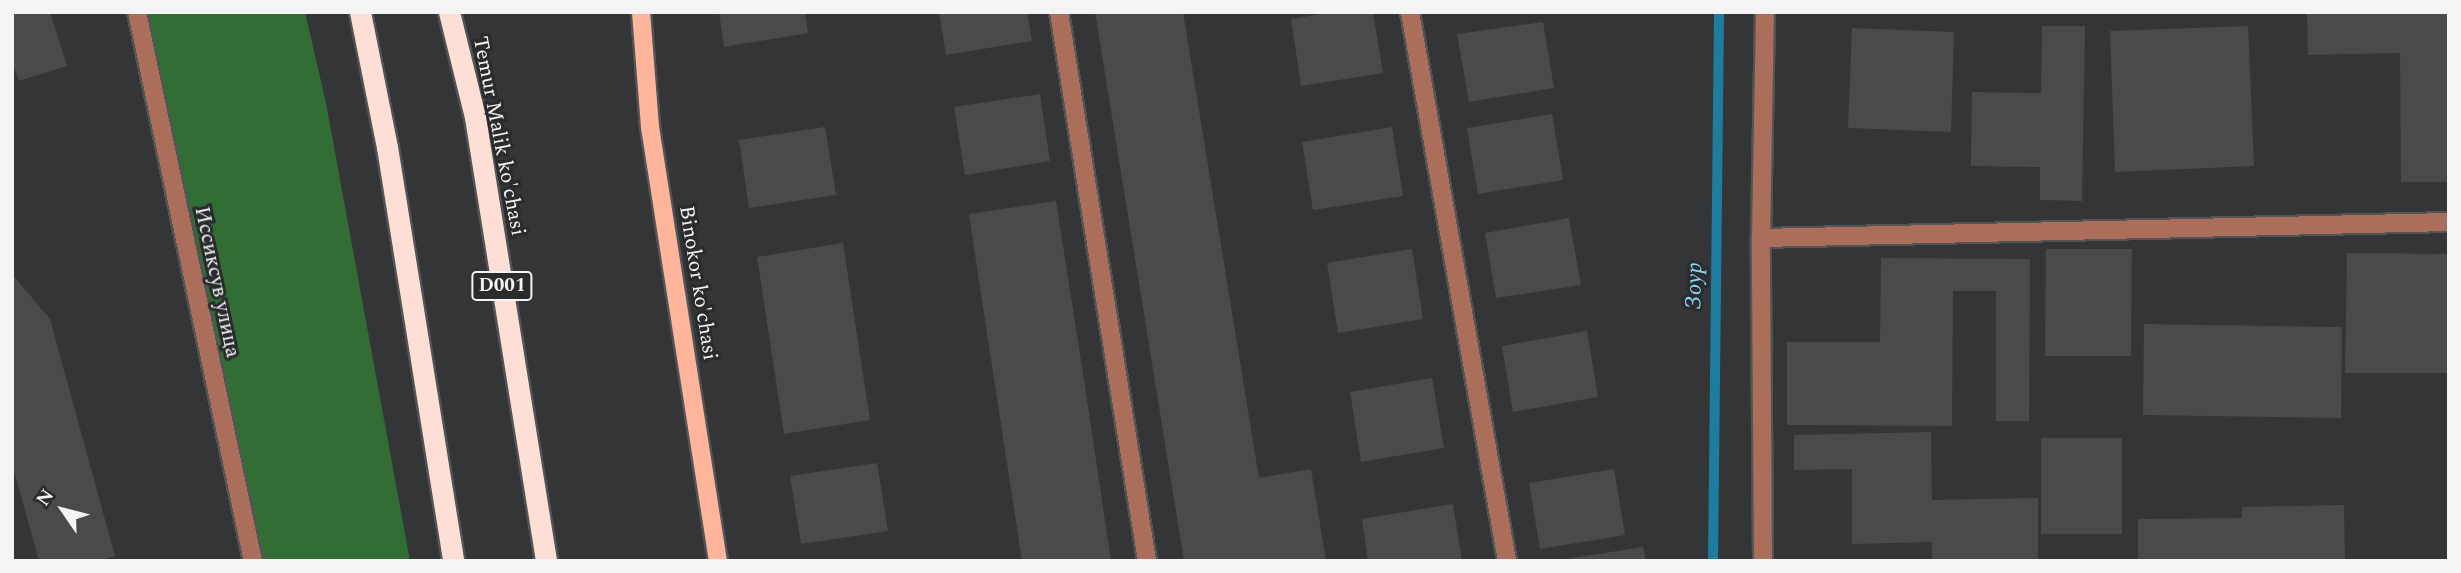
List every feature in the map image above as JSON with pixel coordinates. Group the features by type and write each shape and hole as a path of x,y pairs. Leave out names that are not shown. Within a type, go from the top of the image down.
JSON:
{"highway":[{"path":"360,12 387,147 453,561"},
{"name":"Temur Malik ko'chasi","path":"449,12 475,117 546,561"}],"main road":[{"name":"Binokor ko'chasi","path":"641,12 650,127 718,561"}],"street":[{"name":"Иссиксув улица","path":"137,12 253,561"},
{"path":"1059,12 1147,561"},
{"path":"1410,12 1507,561"},
{"path":"1763,561 1761,238 1765,12"},
{"path":"1761,238 2449,222"}],"green space":[{"path":"137,12 305,12 326,103 410,561 253,561"}],"building":[{"path":"12,12 50,12 67,66 19,81 12,62"},
{"path":"719,12 805,12 808,33 724,47"},
{"path":"939,12 1027,12 1032,41 946,55"},
{"path":"1095,12 1183,12 1259,478 1311,469 1326,561 1184,561"},
{"path":"1333,12 1373,12 1383,73 1301,86 1291,19"},
{"path":"2307,12 2447,12 2448,182 2401,182 2400,53 2308,55"},
{"path":"1543,22 1554,88 1469,102 1457,34"},
{"path":"2042,26 2085,26 2082,201 2040,200 2040,167 1971,166 1972,92 2041,93"},
{"path":"2248,26 2254,166 2115,172 2110,31"},
{"path":"1852,28 1954,32 1951,132 1848,128"},
{"path":"1040,94 1050,161 965,175 954,107"},
{"path":"1552,114 1563,180 1478,194 1467,128"},
{"path":"825,127 836,195 749,208 739,140"},
{"path":"1392,127 1403,196 1313,210 1302,142"},
{"path":"1056,201 1111,561 1022,561 980,288 969,214"},
{"path":"1569,218 1581,285 1496,298 1485,233"},
{"path":"843,243 870,420 784,434 757,257"},
{"path":"1412,249 1423,319 1338,333 1327,263"},
{"path":"2046,249 2132,249 2131,356 2045,356"},
{"path":"2347,253 2449,254 2449,373 2345,373"},
{"path":"1881,258 2030,259 2029,421 1996,421 1996,291 1953,291 1952,426 1787,425 1787,342 1880,342"},
{"path":"12,274 50,319 115,556 98,561 39,561 12,464"},
{"path":"2144,324 2342,327 2341,418 2143,415"},
{"path":"1587,331 1598,397 1513,412 1502,346"},
{"path":"1432,378 1444,448 1361,462 1350,392"},
{"path":"1931,432 1932,500 2038,498 2038,561 1932,561 1932,542 1852,544 1852,469 1794,470 1794,435"},
{"path":"2041,438 2122,438 2122,534 2041,534"},
{"path":"877,463 888,531 801,544 790,476"},
{"path":"1614,469 1625,535 1540,549 1529,483"},
{"path":"1453,504 1462,561 1368,561 1362,519"},
{"path":"2344,505 2345,561 2138,561 2138,519 2242,518 2242,507"},
{"path":"1643,547 1646,561 1566,561 1566,559"}],"waterway":[{"name":"Зоур","path":"1713,561 1719,12"}]}
